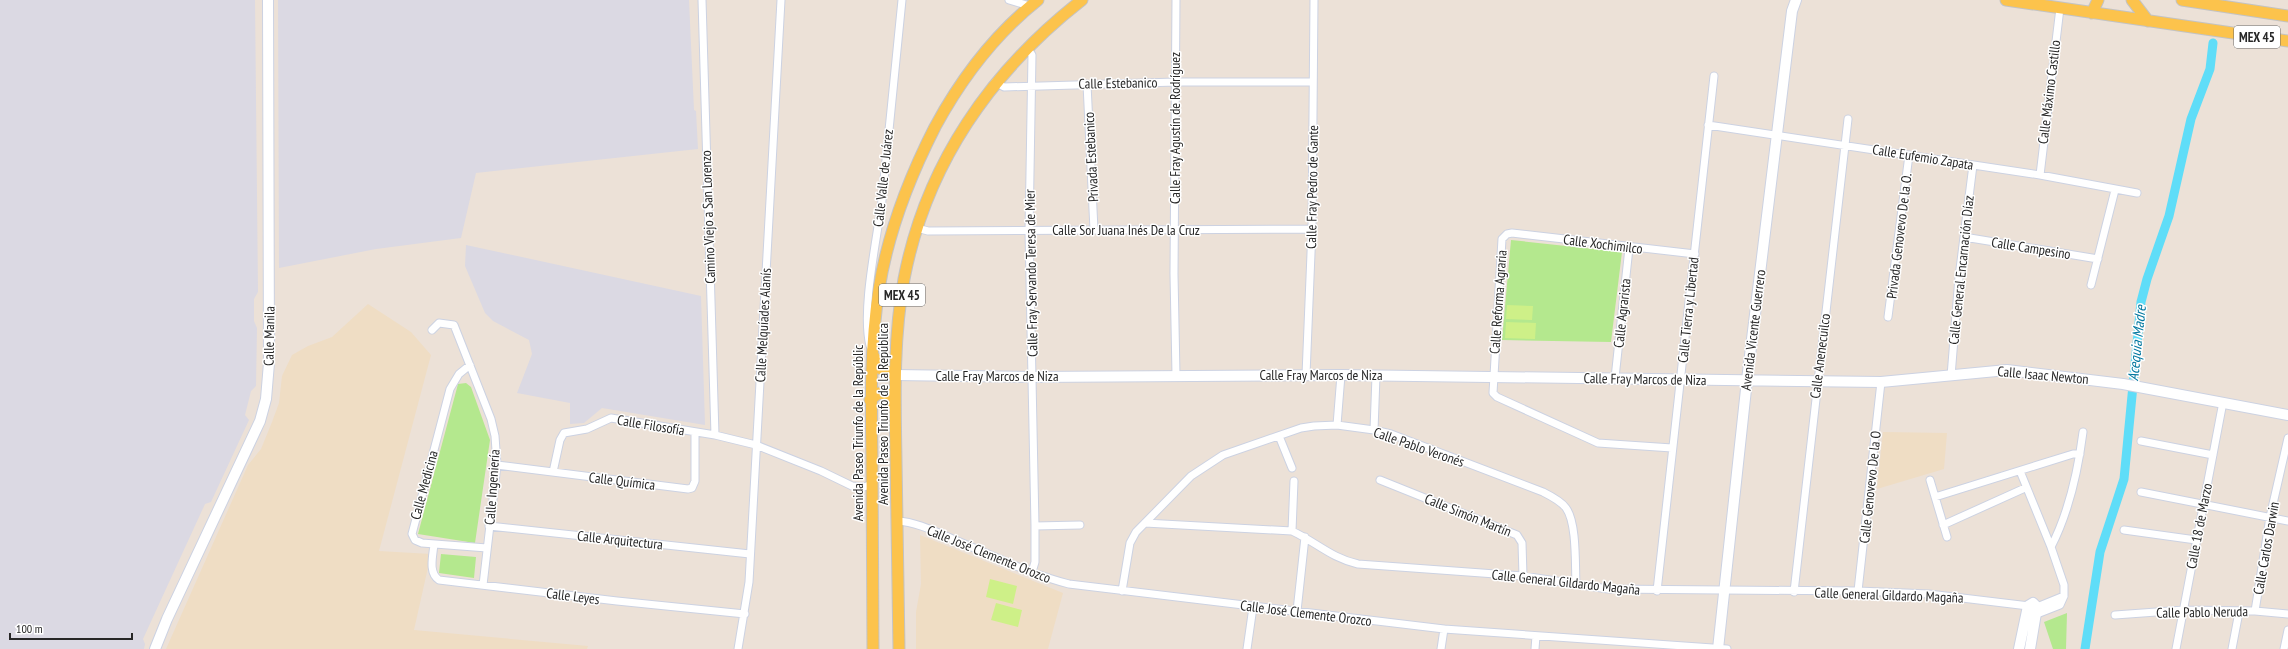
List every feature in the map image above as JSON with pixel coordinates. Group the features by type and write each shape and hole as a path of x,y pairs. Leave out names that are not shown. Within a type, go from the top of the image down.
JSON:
{"main road":[{"name":"Avenida Paseo Triunfo de la República","path":"899,649 895,407 896,375 899,307 904,278 917,228 938,176 975,109 995,82 1026,47 1082,0"},
{"name":"MEX 45","path":"2006,0 2288,41"},
{"path":"2092,13 2098,0"},
{"path":"2132,0 2148,21"},
{"name":"MEX 45","path":"2182,0 2288,16"},
{"name":"Avenida Paseo Triunfo de la Repúblic","path":"873,649 870,400 876,310 886,256 902,202 924,150 944,111 979,60 1002,33 1034,3"},
{"path":"872,355 881,369 896,375"},
{"path":"870,400 879,393 887,394 895,407"}],"street":[{"name":"Calle Manila","path":"156,649 177,598 260,421 266,399 269,312 268,0"},
{"name":"Camino Viejo a San Lorenzo","path":"702,0 716,435"},
{"name":"Calle Melquíades Alanís","path":"738,649 745,614 750,554 781,0"},
{"name":"Calle Valle de Juárez","path":"872,355 868,334 869,296 882,193 902,0"},
{"path":"1009,0 1034,3"},
{"name":"Calle Fray Agustín de Rodríguez","path":"1176,0 1174,230 1176,375"},
{"name":"Calle Fray Pedro de Gante","path":"1306,375 1312,229 1314,0"},
{"name":"Avenida Vicente Guerrero","path":"1790,0 1792,11"},
{"name":"Avenida Vicente Guerrero","path":"1721,649 1747,380 1792,11 1796,0"},
{"name":"Calle Máximo Castillo","path":"2040,175 2060,8"},
{"name":"Calle Fray Servando Teresa de Mier","path":"1026,47 1032,55 1029,231 1035,526 1035,562 1032,572"},
{"name":"Calle Tierra y Libertad","path":"1657,591 1714,76"},
{"name":"Calle Estebanico","path":"995,82 1004,87 1031,85 1176,82 1313,82"},
{"name":"Privada Estebanico","path":"1087,84 1094,230"},
{"name":"Calle Anenecuilco","path":"1794,592 1848,119"},
{"name":"Calle Eufemio Zapata","path":"1708,125 2040,175 2137,193"},
{"name":"Privada Genovevo De la O.","path":"1888,317 1909,155"},
{"name":"Calle General Encarnación Díaz","path":"1951,376 1957,291 1973,165"},
{"path":"2091,285 2115,190"},
{"name":"Calle Sor Juana Inés De la Cruz","path":"917,228 928,231 1312,229"},
{"name":"Calle Xochimilco","path":"1512,233 1629,248 1694,254"},
{"name":"Calle Reforma Agraria","path":"1493,376 1502,239 1507,234 1512,233"},
{"name":"Calle Campesino","path":"1964,237 2098,259"},
{"name":"Calle Agrarista","path":"1615,378 1629,248"},
{"name":"Calle Ingeniería","path":"432,330 439,323 454,325 493,428 497,465 482,585"},
{"name":"Calle Medicina","path":"470,365 459,374 450,389 412,529 415,540 422,543 487,548"},
{"name":"Calle Isaac Newton","path":"1747,380 1881,382 2007,370 2123,384 2288,415"},
{"name":"Calle Fray Marcos de Niza","path":"896,375 1341,375 1747,380"},
{"path":"1337,425 1341,375"},
{"path":"1374,430 1376,376"},
{"path":"1493,376 1492,388 1497,397 1588,440 1606,444 1672,448"},
{"name":"Calle Genovevo De la O","path":"1858,591 1881,382"},
{"name":"Calle 18 de Marzo","path":"2176,649 2223,402"},
{"name":"Calle Filosofía","path":"553,472 560,440 564,433 587,429 611,418 716,435 756,445"},
{"name":"Calle Pablo Veronés","path":"1122,591 1130,543 1136,532 1191,476 1206,465 1224,455 1301,428 1337,425 1374,430 1536,489 1557,500 1565,506 1572,522 1576,584"},
{"name":"Calle Química","path":"497,465 688,489 692,488 695,481 694,432"},
{"path":"2051,547 2057,536 2078,470 2083,432"},
{"path":"1279,436 1292,468"},
{"name":"Calle Carlos Darwin","path":"2255,611 2270,517 2288,438"},
{"path":"2141,441 2213,454"},
{"path":"756,445 821,471 852,486 864,487 872,484"},
{"path":"1935,498 2073,454 2080,454"},
{"path":"2020,471 2025,488 2051,547 2064,585 2064,596 2060,605 2029,609"},
{"name":"Calle Simón Martín","path":"1380,480 1517,535 1522,543 1523,576"},
{"path":"1930,480 1947,537"},
{"path":"1292,531 1294,481"},
{"path":"1943,525 2025,488"},
{"path":"2141,492 2288,521"},
{"name":"Calle José Clemente Orozco","path":"897,521 908,522 928,529 1032,572 1069,584 1444,629 1721,649"},
{"name":"Calle General Gildardo Magaña","path":"1145,523 1292,531 1305,537 1342,561 1358,564 1523,576 1608,589 1657,591 1858,591 1930,594 2029,609"},
{"name":"Calle Arquitectura","path":"489,526 750,554"},
{"path":"1035,526 1080,526"},
{"path":"2124,530 2196,540"},
{"path":"1297,611 1305,537"},
{"name":"Calle Leyes","path":"434,544 432,563 435,577 439,580 745,614"},
{"path":"1247,649 1254,607"},
{"path":"2019,649 2029,609"},
{"path":"2029,609 2030,649"},
{"name":"Calle Pablo Neruda","path":"2115,615 2184,610 2239,612 2255,611 2288,614"},
{"path":"2232,649 2239,612"},
{"path":"1441,649 1444,629"},
{"path":"2284,649 2288,630"},
{"path":"1534,649 1536,636"}],"shaded area":[{"path":"0,0 255,0 258,292 254,299 254,321 257,328 256,386 251,391 245,415 249,420 211,502 205,504 143,639 145,644 144,649 0,649"},
{"path":"278,0 689,0 694,110 696,111 698,149 476,173 461,238 376,249 279,268"},
{"path":"466,245 701,296 705,425 602,408 584,423 570,424 570,403 517,393 532,354 529,340 493,321 485,313 465,266"},
{"path":"368,304 411,332 431,355 379,551 431,554 414,630 588,646 587,649 166,649 248,465 261,449 279,403 282,376 292,355 308,346 332,337"},
{"path":"1883,432 1947,433 1944,469 1877,489"},
{"path":"920,535 1063,593 1048,649 916,649 916,612 921,584"}],"green space":[{"path":"1511,240 1622,252 1611,342 1502,340"},
{"path":"1507,305 1533,306 1532,320 1506,319"},
{"path":"1506,322 1536,323 1535,339 1505,338"},
{"path":"466,383 471,387 490,440 475,543 418,534 458,384"},
{"path":"441,554 476,557 474,578 439,573"},
{"path":"990,579 1017,586 1013,604 986,597"},
{"path":"996,603 1022,610 1018,627 991,620"},
{"path":"2067,613 2066,649 2053,649 2044,622"}],"waterway":[{"name":"Acequia Madre","path":"2085,649 2100,552 2124,479 2141,302 2147,279 2169,216 2191,119 2210,69 2213,43"}]}
